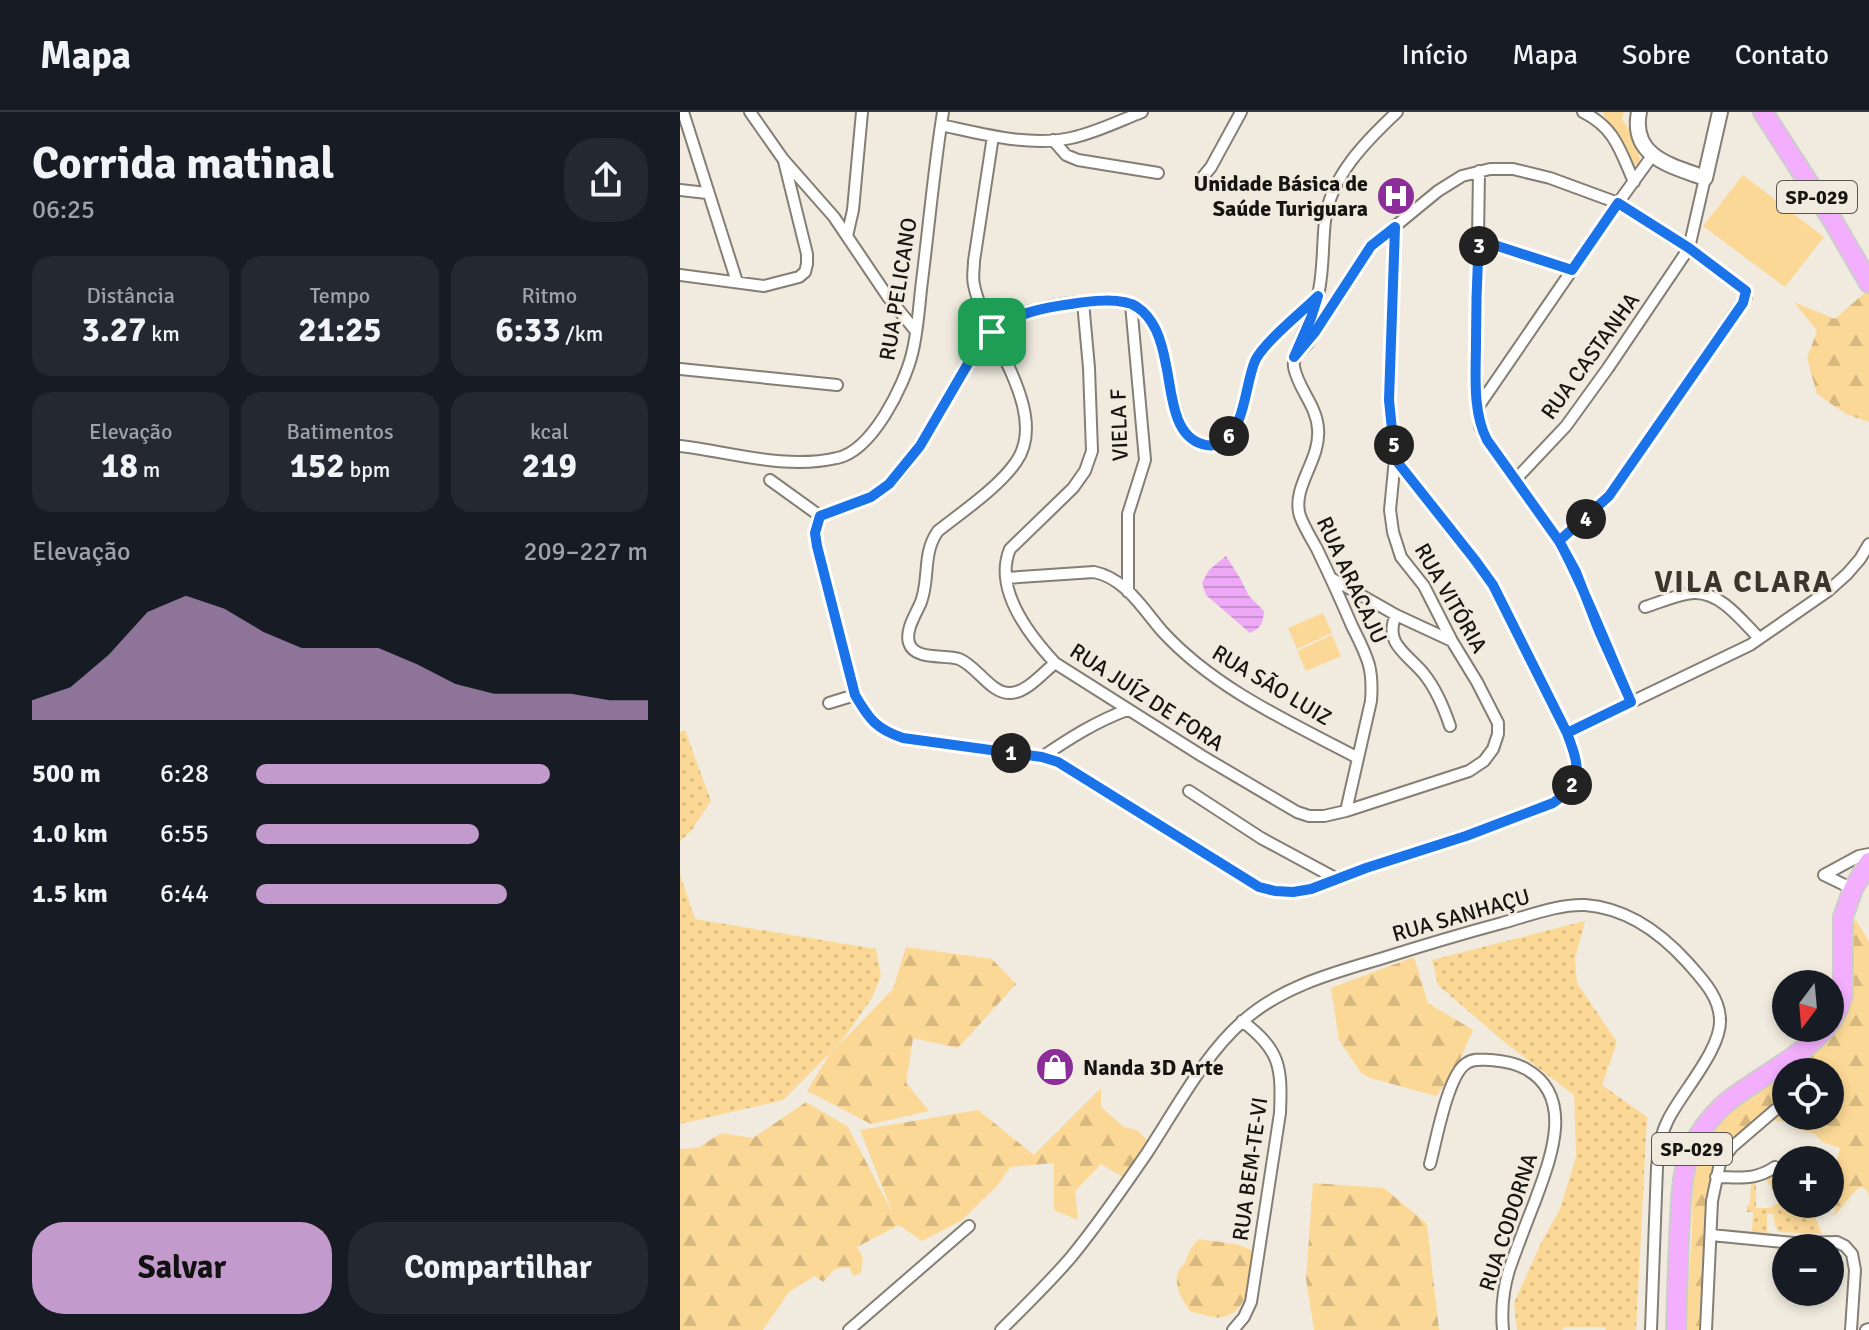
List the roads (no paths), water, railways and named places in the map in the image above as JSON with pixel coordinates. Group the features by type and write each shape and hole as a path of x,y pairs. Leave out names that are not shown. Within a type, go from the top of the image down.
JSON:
{"highway":[{"name":"SP-029","path":"1765,113 1869,283"},
{"path":"1843,970 1843,917 1853,889 1869,862"},
{"name":"SP-029","path":"1676,1330 1682,1197 1685,1168 1694,1144 1726,1104 1811,1042"}],"street":[{"path":"750,112 783,159 834,217 888,297 915,330"},
{"path":"847,236 853,210 862,112"},
{"name":"RUA PELICANO","path":"680,446 755,458 823,461 840,458 864,443 895,396 912,353 943,112"},
{"path":"941,125 993,136 1053,140 1091,132 1142,112"},
{"path":"1202,178 1241,112"},
{"path":"1294,357 1318,296 1325,216 1335,189 1348,165 1371,136 1397,112"},
{"path":"1583,112 1598,120 1611,133 1634,182"},
{"path":"1639,112 1637,131 1652,156 1705,178"},
{"path":"1689,248 1720,112"},
{"path":"682,116 737,282"},
{"path":"993,136 973,281 979,302 1018,390 1026,423 1025,441 1018,460 1006,475 931,540 924,588 908,633 909,642 919,654 956,658 968,663 994,687 1012,694 1021,691 1055,663"},
{"path":"1053,140 1066,155 1078,160 1158,173"},
{"path":"1478,407 1652,156"},
{"path":"680,275 764,286 799,277 805,272 807,254 783,159"},
{"path":"1294,357 1315,332 1371,246 1438,191 1462,176 1479,171 1513,169 1550,178 1618,203 1689,248 1746,291 1743,303 1609,496 1559,541"},
{"path":"1479,171 1476,345 1480,426 1559,541 1576,572 1631,702"},
{"path":"680,190 707,193"},
{"path":"834,217 840,218 853,210"},
{"name":"RUA VITÓRIA","path":"1324,816 1469,771 1484,761 1493,749 1498,734 1498,723 1477,682 1424,586 1401,557 1393,532 1390,510 1395,459 1389,400 1395,227"},
{"path":"1479,240 1572,270"},
{"name":"RUA CASTANHA","path":"1515,480 1566,426 1689,248"},
{"path":"820,516 871,497 889,484 920,446 973,355 992,332 1019,315 1040,308 1083,302 1119,301 1131,304 1145,314 1156,330 1166,362 1173,403 1185,433 1207,446 1220,443 1238,423 1251,373 1262,350 1318,296"},
{"path":"1006,578 1006,559 1010,549 1073,488 1085,471 1092,451 1083,302"},
{"name":"VIELA F","path":"1128,592 1128,514 1145,460 1131,304"},
{"name":"RUA ARACAJU","path":"1294,357 1297,379 1314,411 1318,429 1317,450 1300,490 1300,516 1368,663 1372,684 1371,701 1346,811"},
{"path":"680,369 837,385"},
{"path":"820,516 815,533 817,546 855,695 875,725 903,738 1042,757 1071,769 1259,887 1293,892 1311,889 1466,836 1553,803 1572,786 1577,772 1577,758 1567,733 1493,585 1395,459"},
{"path":"770,480 820,516"},
{"path":"1567,733 1750,645 1828,591 1847,574 1869,544"},
{"name":"RUA SÃO LUIZ","path":"1006,578 1094,572 1105,574 1128,592 1184,653 1208,673 1358,758"},
{"name":"RUA JUÍZ DE FORA","path":"1006,578 1016,609 1055,663 1284,806 1309,816 1324,816"},
{"path":"1331,578 1396,615 1452,641"},
{"path":"1645,607 1695,593 1712,596 1759,638"},
{"path":"1396,615 1391,625 1392,635 1399,648 1435,690 1450,726"},
{"path":"829,703 855,695"},
{"path":"1042,757 1102,719 1127,710"},
{"path":"1189,791 1261,838 1337,879"},
{"path":"1853,889 1824,875 1869,854"},
{"name":"RUA SANHAÇU","path":"1001,1330 1040,1291 1105,1213 1203,1068 1242,1021 1272,999 1337,972 1459,934 1564,907 1585,905 1612,910 1641,922 1669,942 1704,981 1716,1000 1720,1017 1720,1030 1713,1048 1666,1122 1660,1141 1651,1330"},
{"name":"RUA BEM-TE-VI","path":"1233,1330 1251,1302 1280,1113 1281,1088 1279,1068 1271,1046 1242,1021"},
{"name":"RUA CODORNA","path":"1430,1164 1451,1085 1457,1071 1466,1063 1478,1059 1520,1066 1536,1074 1548,1088 1555,1111 1551,1159 1509,1271 1502,1313 1503,1330"},
{"path":"1706,1330 1712,1201 1720,1163 1726,1153 1772,1113"},
{"path":"1716,1177 1754,1177 1772,1169"},
{"path":"849,1330 969,1226"},
{"path":"1711,1235 1794,1243 1837,1242 1845,1246 1852,1254 1855,1270 1851,1330"}],"place":[{"name":"Unidade Básica de Saúde Turiguara","path":"1396,196"},
{"name":"Nanda 3D Arte","path":"1055,1067"}],"district":[{"name":"VILA CLARA","path":"1744,582"}]}
